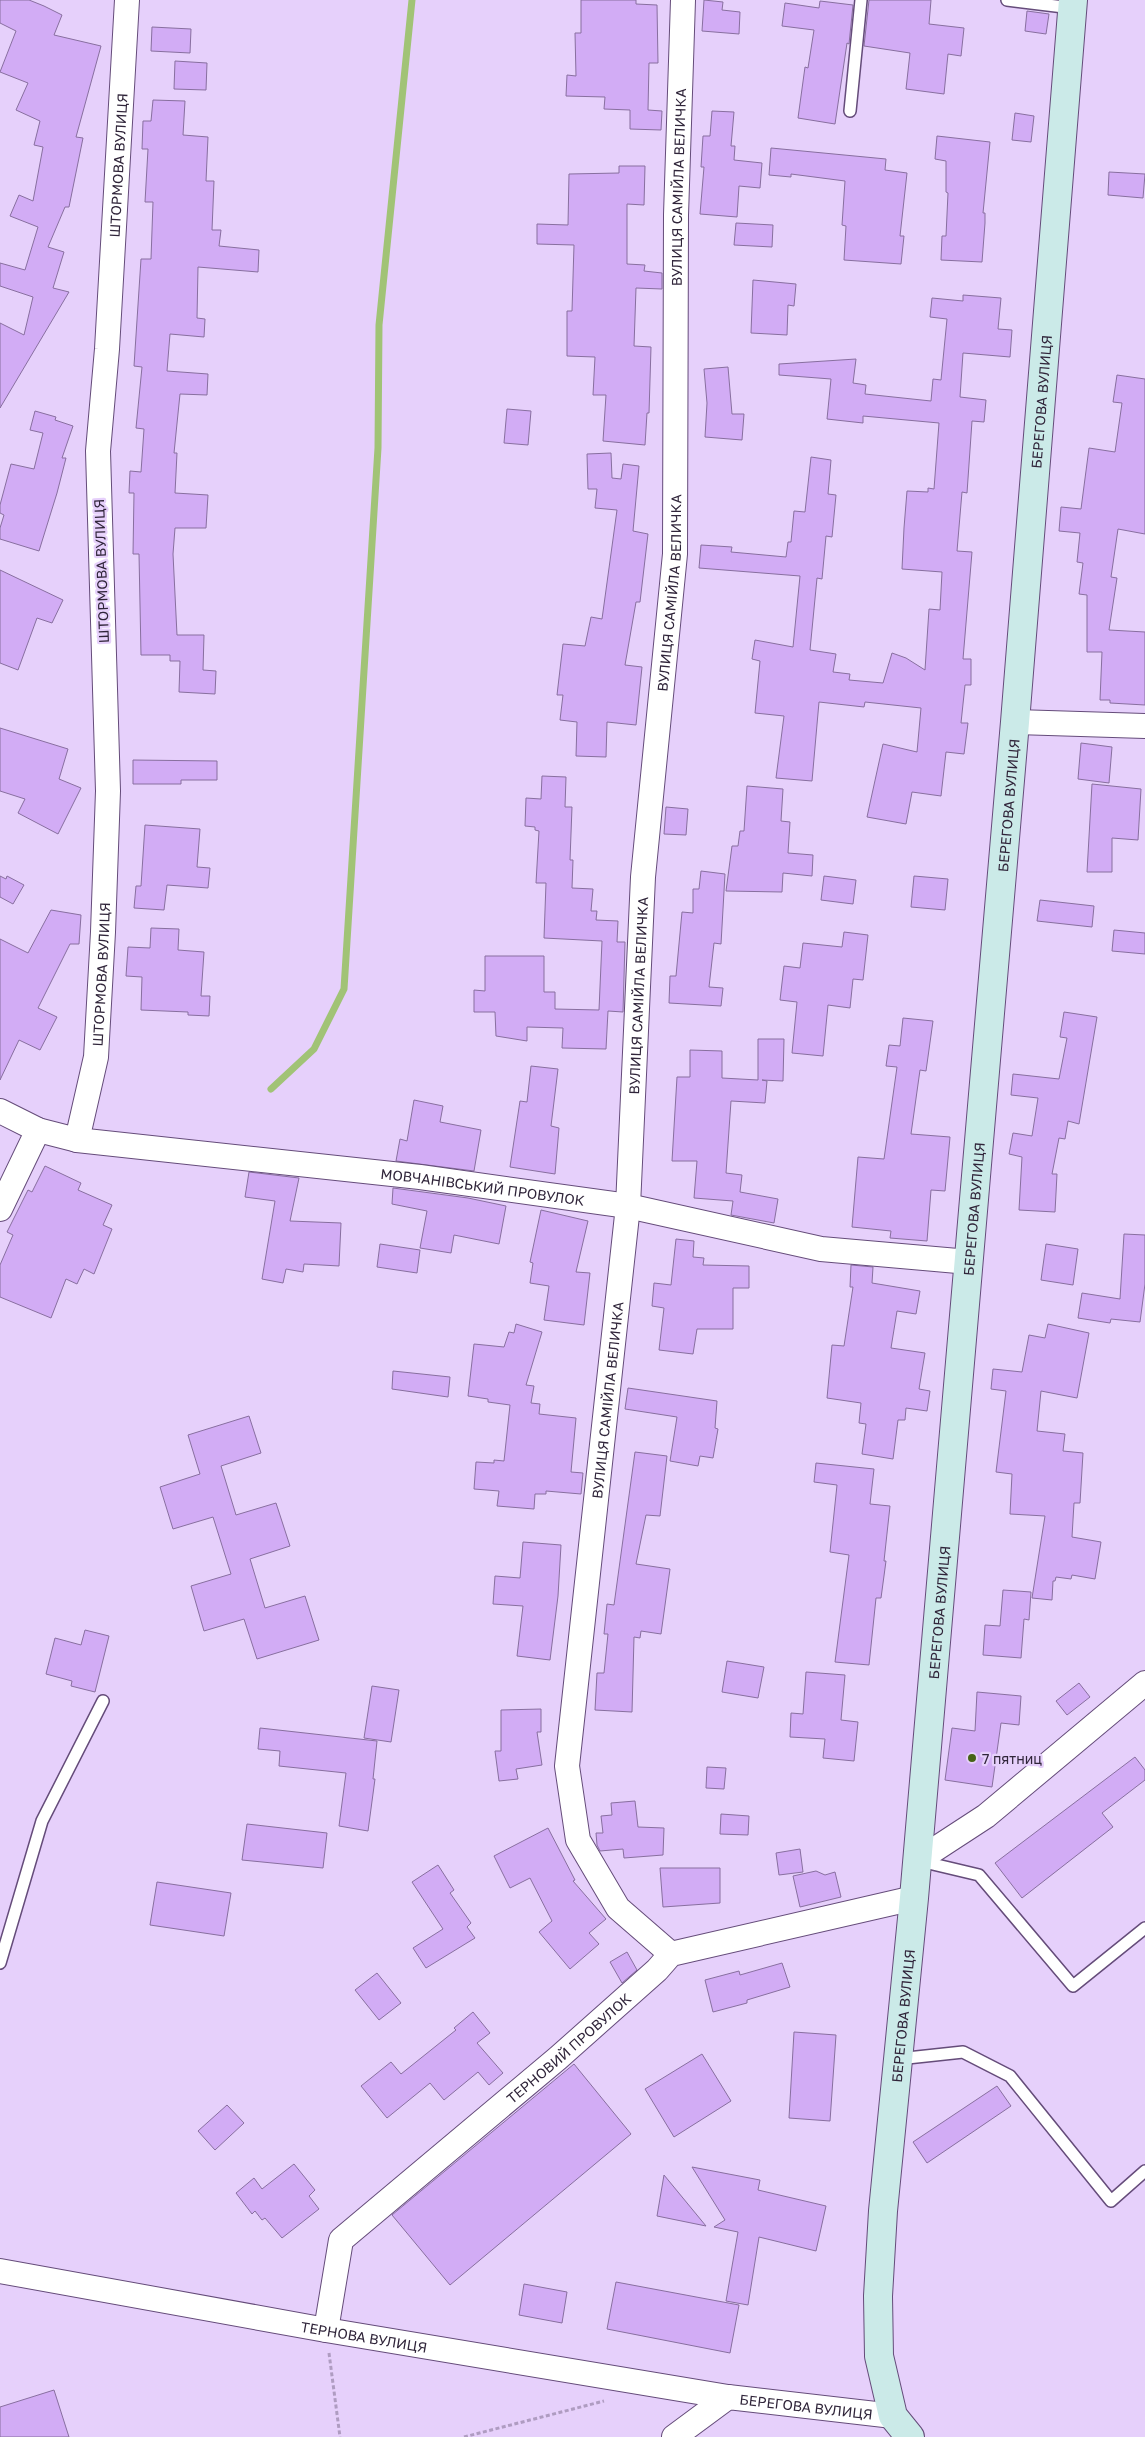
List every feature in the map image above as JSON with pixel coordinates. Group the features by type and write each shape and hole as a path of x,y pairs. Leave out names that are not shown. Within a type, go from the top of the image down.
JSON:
{"street":[{"name":"ШТОРМОВА ВУЛИЦЯ","path":"77,1140 96,1057 103,932 108,791 98,451 107,350 127,0"},
{"name":"ВУЛИЦЯ САМІЙЛА ВЕЛИЧКА","path":"670,1954 618,1908 578,1840 567,1766 628,1206 643,877 675,554 676,216 683,0"},
{"name":"БЕРЕГОВА ВУЛИЦЯ","path":"910,2437 893,2416 879,2356 878,2296 883,2211 914,1898 1015,722 1072,4"},
{"path":"1015,722 1145,726"},
{"name":"МОВЧАНІВСЬКИЙ ПРОВУЛОК","path":"0,1111 38,1130 77,1140 420,1176 628,1206 821,1249 968,1262"},
{"path":"0,1209 38,1130"},
{"path":"917,1861 986,1816 1145,1683"},
{"path":"670,1954 914,1898"},
{"name":"ТЕРНОВИЙ ПРОВУЛОК","path":"326,2330 341,2240 558,2058 657,1970 670,1954"},
{"name":"ТЕРНОВА ВУЛИЦЯ","path":"0,2271 326,2330 728,2397"},
{"name":"БЕРЕГОВА ВУЛИЦЯ","path":"674,2437 728,2397 893,2416"}],"lane":[{"path":"850,111 861,0"},
{"path":"1007,0 1072,4"},
{"path":"0,1963 42,1821 103,1701"},
{"path":"917,1861 979,1874 1073,1986 1145,1928"},
{"path":"898,2059 963,2052 1010,2076 1111,2201 1145,2171"}],"path":[{"path":"326,2330 340,2437"},
{"path":"464,2437 607,2400"}],"building":[{"path":"0,0 29,0 44,6 62,15 54,35 101,46 76,137 83,138 69,207 65,207 48,247 64,252 53,288 69,292 0,408 0,323 24,335 33,297 0,286 0,263 25,270 38,227 10,216 19,195 33,201 43,147 34,145 40,121 16,110 28,83 0,72 16,31 0,23"},
{"path":"581,0 636,0 636,4 657,5 658,63 649,63 648,110 662,111 661,130 630,129 630,110 604,109 605,97 566,96 567,75 576,76 575,33 581,33"},
{"path":"704,0 723,2 722,10 740,12 739,34 702,31"},
{"path":"869,0 931,0 929,24 964,28 961,56 948,54 944,94 906,89 910,53 864,46"},
{"path":"820,1 853,5 849,44 847,43 835,124 798,118 805,67 808,68 814,30 782,26 785,3 819,8"},
{"path":"1027,11 1049,14 1046,34 1025,31"},
{"path":"152,27 191,29 190,53 151,51"},
{"path":"175,61 207,63 206,90 174,89"},
{"path":"153,100 185,101 183,135 208,137 206,181 214,181 212,230 221,230 219,246 259,250 258,272 198,267 197,318 205,319 204,337 170,334 167,371 208,374 207,395 180,394 174,453 177,453 175,493 208,495 206,528 175,528 173,554 177,635 204,635 203,670 216,671 215,694 179,692 180,661 170,661 170,655 141,655 139,554 133,554 134,493 129,493 130,471 141,472 144,429 136,428 142,367 134,366 141,259 151,259 153,202 145,202 148,149 142,149 143,121 151,121"},
{"path":"712,111 734,112 731,146 735,146 734,160 762,163 760,188 739,186 737,217 700,214 704,167 701,167 703,136 710,136"},
{"path":"1015,113 1034,116 1031,142 1012,140"},
{"path":"937,136 990,142 983,213 985,213 985,223 982,262 941,260 942,236 946,236 948,193 946,192 946,161 935,159"},
{"path":"771,148 886,159 885,170 907,173 900,236 904,236 901,264 844,260 846,226 842,225 845,181 791,174 791,177 769,175"},
{"path":"619,166 645,166 644,205 627,204 627,264 645,265 644,271 662,273 662,289 636,288 634,346 651,347 649,413 647,413 645,445 603,441 606,395 593,395 595,357 567,356 567,311 572,311 574,245 537,244 537,224 568,225 569,174 619,173"},
{"path":"1109,172 1145,174 1143,198 1108,195"},
{"path":"736,223 773,225 772,247 734,245"},
{"path":"753,280 796,284 794,306 788,305 787,335 751,333"},
{"path":"963,295 1001,298 998,329 1012,330 1010,357 963,353 960,397 986,400 984,422 972,421 967,493 962,492 957,551 972,552 963,659 971,659 971,685 965,685 961,723 968,723 964,754 946,752 941,796 912,792 906,824 867,817 883,744 917,752 921,708 865,702 864,707 819,702 812,781 776,778 784,716 755,713 760,661 752,659 755,640 793,647 800,576 699,568 701,545 732,547 731,552 786,557 788,542 791,542 794,511 805,512 811,457 831,460 828,494 836,495 832,537 826,536 822,579 817,578 810,650 836,654 833,672 850,674 849,680 883,683 892,653 906,658 925,670 929,609 940,610 942,572 902,569 904,528 907,491 928,492 928,488 934,489 939,423 863,416 863,423 827,419 831,379 779,375 779,364 856,359 853,383 866,385 865,394 931,401 933,379 941,380 947,319 930,317 932,298 963,301"},
{"path":"728,367 732,414 744,414 742,440 705,437 707,403 704,369"},
{"path":"1117,375 1145,379 1145,534 1118,529 1111,577 1117,578 1109,630 1145,632 1145,705 1110,703 1110,700 1100,700 1102,652 1087,652 1087,595 1079,594 1083,563 1077,562 1080,533 1059,531 1061,507 1081,509 1089,448 1115,452 1122,403 1113,402"},
{"path":"507,409 531,411 528,445 504,443"},
{"path":"35,411 56,417 55,420 73,426 62,458 66,458 39,551 0,539 0,528 4,515 0,513 0,505 11,464 34,469 43,433 30,430"},
{"path":"611,453 612,478 621,479 623,464 639,466 633,531 648,534 640,602 636,602 625,665 642,667 636,725 607,722 606,757 576,756 577,722 560,720 563,695 557,695 563,644 585,646 591,617 602,619 617,510 595,508 597,489 588,489 587,454"},
{"path":"0,570 63,600 52,623 37,618 18,670 0,663"},
{"path":"0,728 68,749 59,779 81,788 58,834 18,813 25,799 0,791"},
{"path":"1081,743 1112,747 1109,783 1078,779"},
{"path":"133,760 217,761 217,780 181,780 181,784 133,784"},
{"path":"542,776 566,777 565,807 572,807 570,860 573,860 572,888 593,889 591,911 597,911 596,920 618,921 617,942 625,942 623,1012 608,1011 606,1049 562,1048 563,1028 527,1027 527,1041 496,1036 495,1012 474,1012 474,990 485,991 485,956 544,956 544,992 555,992 555,1009 599,1010 602,941 544,938 546,883 536,883 539,831 535,830 535,827 525,826 526,798 541,799"},
{"path":"1092,784 1141,789 1138,840 1112,838 1112,872 1087,872"},
{"path":"747,786 783,789 781,821 790,822 788,853 813,855 812,876 783,873 782,892 726,891 732,846 738,846 740,831 744,831"},
{"path":"666,807 688,809 686,835 664,834"},
{"path":"145,825 200,829 197,867 210,868 208,888 167,885 164,910 134,908 136,886 141,886"},
{"path":"701,871 725,874 721,944 714,943 709,987 723,988 721,1006 669,1003 670,976 676,976 682,912 693,913 693,889 699,889"},
{"path":"0,876 6,879 7,876 24,885 13,904 0,897"},
{"path":"824,876 856,880 853,904 821,900"},
{"path":"914,876 948,879 945,910 911,907"},
{"path":"1040,900 1094,906 1092,927 1037,921"},
{"path":"51,910 81,915 79,944 70,944 38,1008 57,1017 40,1050 19,1040 0,1080 0,939 28,953"},
{"path":"151,928 179,929 178,950 204,952 201,996 210,996 209,1016 188,1015 188,1012 141,1010 142,977 126,976 128,947 150,948"},
{"path":"1114,930 1145,933 1145,954 1112,951"},
{"path":"844,932 868,935 863,980 853,979 850,1008 828,1005 823,1056 792,1053 797,1002 780,1000 784,966 800,968 803,943 842,947"},
{"path":"1064,1012 1097,1017 1079,1124 1068,1121 1065,1139 1059,1138 1052,1174 1057,1174 1055,1212 1019,1210 1022,1157 1009,1154 1013,1133 1032,1136 1038,1098 1011,1095 1013,1074 1059,1079 1067,1038 1060,1037"},
{"path":"903,1018 933,1021 926,1071 920,1070 911,1134 950,1137 945,1191 931,1190 927,1241 890,1238 891,1231 852,1227 858,1157 884,1159 897,1067 886,1066 889,1045 900,1046"},
{"path":"758,1039 784,1039 783,1081 762,1080 767,1081 765,1103 731,1101 726,1173 742,1175 740,1192 778,1199 774,1223 731,1215 733,1201 694,1198 697,1161 672,1161 677,1077 690,1077 690,1050 722,1051 722,1078 758,1080"},
{"path":"531,1066 558,1069 551,1126 559,1128 555,1174 510,1167 520,1101 527,1102"},
{"path":"414,1100 443,1106 440,1122 481,1130 474,1171 396,1161 400,1139 407,1141"},
{"path":"45,1166 81,1183 78,1190 112,1205 103,1225 112,1229 94,1274 84,1269 77,1284 66,1279 51,1318 0,1297 0,1265 13,1235 7,1232 28,1190 32,1192"},
{"path":"249,1172 299,1178 290,1221 341,1223 339,1266 304,1264 303,1272 286,1269 283,1283 262,1279 275,1201 245,1197"},
{"path":"393,1188 468,1198 506,1206 499,1244 454,1235 451,1253 420,1248 427,1211 392,1204"},
{"path":"541,1210 588,1221 576,1272 590,1273 584,1325 544,1320 549,1286 530,1283 533,1263 530,1262"},
{"path":"1124,1234 1145,1235 1145,1284 1140,1322 1111,1319 1110,1323 1078,1318 1082,1293 1120,1299"},
{"path":"676,1239 694,1241 693,1257 704,1258 703,1265 749,1266 749,1288 733,1288 733,1329 697,1329 693,1354 659,1350 664,1308 652,1306 654,1283 671,1285"},
{"path":"380,1244 420,1250 417,1273 377,1267"},
{"path":"1046,1244 1078,1249 1073,1285 1041,1280"},
{"path":"851,1265 873,1267 872,1283 920,1291 916,1314 897,1311 891,1348 925,1353 919,1389 930,1391 927,1411 906,1408 905,1420 898,1420 893,1459 862,1454 866,1424 859,1423 861,1403 827,1398 832,1345 844,1346 853,1287 850,1287"},
{"path":"516,1324 542,1332 526,1385 534,1386 531,1403 540,1404 539,1414 576,1418 571,1472 583,1473 581,1494 546,1491 546,1494 535,1494 534,1509 497,1506 499,1491 474,1489 476,1462 494,1463 494,1460 504,1461 510,1405 488,1402 488,1399 468,1396 474,1344 504,1347 509,1332 514,1333"},
{"path":"1048,1324 1089,1333 1077,1398 1041,1391 1037,1431 1065,1434 1063,1451 1083,1453 1080,1503 1074,1503 1072,1537 1101,1542 1095,1579 1072,1575 1071,1579 1056,1577 1055,1581 1053,1581 1052,1600 1032,1598 1045,1516 1010,1514 1012,1474 996,1472 1006,1391 991,1389 993,1369 1022,1372 1029,1335 1045,1338"},
{"path":"393,1371 450,1377 448,1397 392,1389"},
{"path":"628,1388 717,1401 715,1428 718,1429 713,1458 700,1456 698,1466 670,1461 677,1417 625,1409"},
{"path":"249,1416 261,1453 221,1466 236,1515 276,1503 290,1546 250,1559 265,1608 305,1596 319,1640 257,1659 244,1619 204,1631 191,1586 231,1574 213,1517 173,1529 160,1487 200,1474 188,1435"},
{"path":"635,1452 667,1456 660,1516 646,1515 636,1564 670,1569 661,1634 641,1631 640,1638 634,1637 632,1712 595,1710 597,1673 604,1673 608,1634 604,1634 607,1604 614,1605"},
{"path":"816,1463 874,1469 870,1504 890,1506 884,1561 886,1561 881,1598 876,1598 869,1665 835,1662 849,1555 830,1552 837,1485 814,1482"},
{"path":"523,1542 561,1545 558,1596 550,1660 517,1656 523,1606 493,1604 495,1576 520,1578"},
{"path":"1003,1590 1031,1592 1029,1620 1024,1619 1021,1658 983,1655 985,1625 1000,1626"},
{"path":"85,1630 109,1636 95,1692 71,1686 72,1681 46,1674 55,1638 81,1645"},
{"path":"727,1661 764,1667 758,1698 722,1692"},
{"path":"806,1672 845,1675 841,1720 858,1722 854,1761 823,1758 825,1739 790,1737 791,1713 803,1714"},
{"path":"1079,1683 1090,1697 1067,1715 1056,1701"},
{"path":"372,1686 399,1690 391,1742 364,1738"},
{"name":"7 пятниц","path":"977,1692 1021,1696 1019,1725 1001,1723 992,1787 945,1780 952,1728 975,1731"},
{"path":"541,1709 541,1732 537,1732 542,1765 516,1769 518,1779 499,1781 495,1751 501,1751 501,1710"},
{"path":"260,1728 377,1741 373,1779 375,1779 368,1831 339,1826 346,1773 279,1766 280,1751 258,1749"},
{"path":"1135,1757 1145,1770 1145,1780 1102,1813 1113,1827 1022,1898 995,1863"},
{"path":"707,1767 726,1768 724,1789 706,1788"},
{"path":"635,1801 638,1827 664,1828 663,1855 624,1858 623,1849 600,1851 597,1845 596,1833 603,1833 601,1816 612,1815 611,1803"},
{"path":"721,1814 749,1816 748,1835 720,1834"},
{"path":"247,1824 327,1833 323,1868 242,1860"},
{"path":"548,1828 575,1880 573,1881 606,1919 589,1933 599,1944 570,1969 539,1932 552,1921 530,1878 510,1888 494,1856"},
{"path":"800,1849 803,1872 779,1875 776,1853"},
{"path":"438,1865 454,1890 450,1893 471,1923 467,1927 475,1938 426,1968 413,1948 443,1929 412,1882"},
{"path":"660,1868 720,1868 720,1903 663,1907"},
{"path":"816,1871 825,1875 835,1872 841,1897 800,1907 793,1876"},
{"path":"157,1882 231,1893 224,1936 150,1925"},
{"path":"627,1952 637,1970 622,1983 610,1962"},
{"path":"782,1963 790,1987 747,2000 747,2003 713,2012 705,1980 739,1971 740,1975"},
{"path":"377,1973 401,2003 379,2020 355,1990"},
{"path":"473,2012 490,2033 477,2043 503,2073 489,2085 478,2072 444,2100 430,2083 387,2118 361,2086 391,2062 401,2074 456,2030 454,2028"},
{"path":"794,2032 836,2035 830,2121 789,2118"},
{"path":"702,2054 731,2101 674,2137 645,2089"},
{"path":"574,2064 631,2134 450,2285 392,2215"},
{"path":"997,2086 1011,2106 927,2163 913,2142"},
{"path":"227,2105 244,2123 215,2150 198,2131"},
{"path":"294,2164 315,2190 309,2196 319,2209 282,2238 265,2218 262,2220 255,2211 252,2214 236,2193 254,2178 262,2189"},
{"path":"692,2167 760,2180 758,2190 826,2206 816,2251 759,2237 748,2305 726,2301 738,2232 714,2227 725,2220"},
{"path":"664,2175 706,2226 657,2216"},
{"path":"616,2282 739,2305 730,2353 607,2329"},
{"path":"524,2284 567,2292 562,2323 519,2315"},
{"path":"54,2390 69,2437 0,2437 0,2407"}],"waterway":[{"path":"271,1089 314,1049 344,989 378,448 379,325 412,0"}],"place":[{"name":"7 пятниц","path":"972,1758"}]}
